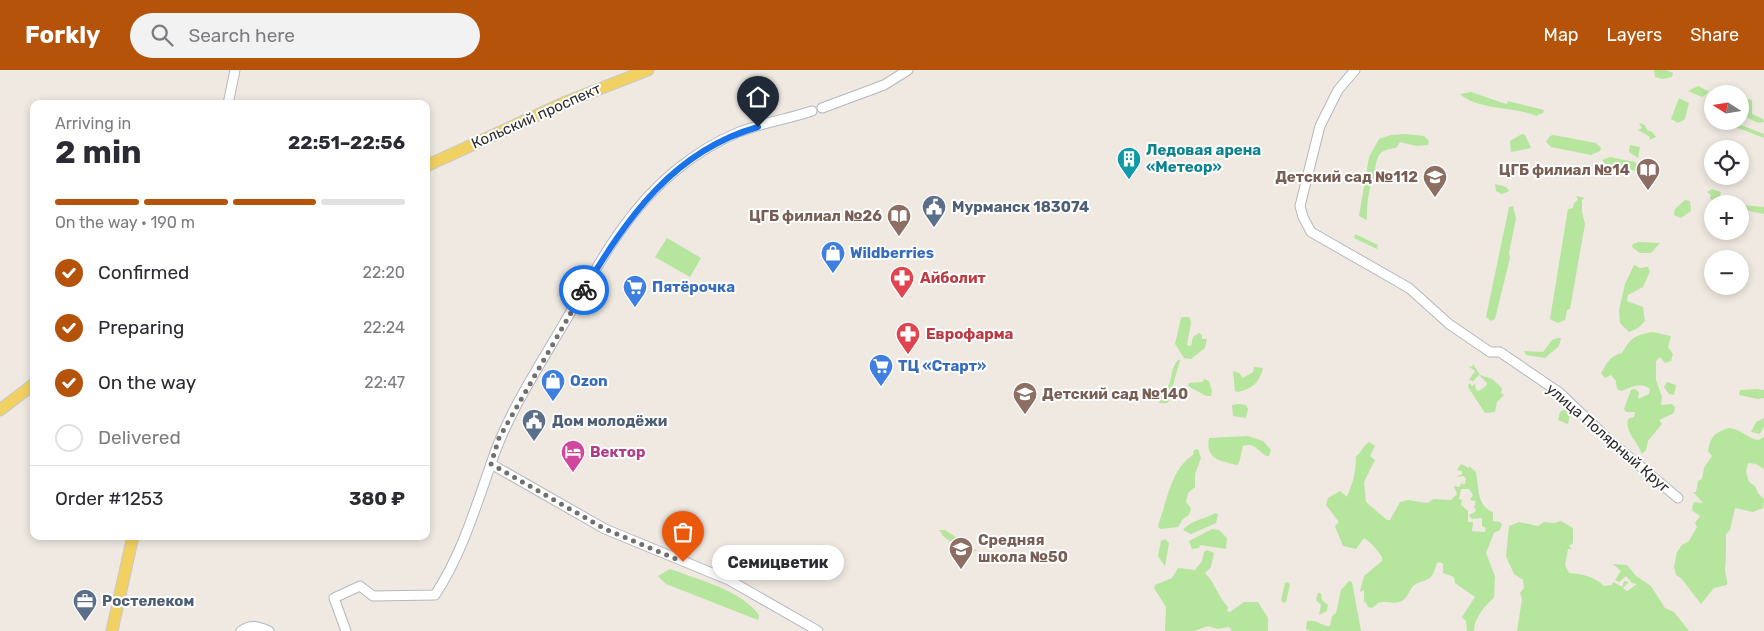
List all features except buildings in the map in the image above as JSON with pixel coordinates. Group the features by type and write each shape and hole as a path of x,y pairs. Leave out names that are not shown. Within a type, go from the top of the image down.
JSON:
{"main road":[{"name":"Кольский проспект","path":"430,164 566,102 648,70"},
{"path":"0,410 30,387"},
{"path":"112,631 132,540"}],"street":[{"path":"229,100 235,70"},
{"path":"822,108 884,85 908,70"},
{"name":"улица Полярный Круг","path":"1355,70 1338,90 1320,126 1300,206 1311,232 1384,272 1408,288 1449,324 1490,352 1500,352 1560,393 1610,441 1678,498"},
{"path":"346,631 334,598 360,586 374,596 435,595 448,576 457,556 499,438 550,347 611,245 645,200 675,171 706,150 740,132 812,111"},
{"path":"491,464 605,529 729,580 818,631"},
{"path":"241,631 249,626 258,626 268,631"}],"green space":[{"path":"1654,70 1666,70 1673,73 1672,77 1662,79 1655,77"},
{"path":"1698,86 1704,89 1704,96 1702,97 1688,91"},
{"path":"1471,92 1507,104 1508,101 1544,110 1543,113 1537,115 1539,117 1520,111 1487,106 1460,94"},
{"path":"1679,98 1689,103 1685,119 1678,123 1671,119"},
{"path":"1749,99 1752,100 1752,114 1763,119 1764,122 1758,123 1749,118"},
{"path":"1639,123 1645,125 1647,130 1656,137 1649,140 1650,137 1638,130 1642,128"},
{"path":"1749,128 1764,134 1764,138 1743,130 1749,130"},
{"path":"1522,134 1525,135 1531,148 1511,152 1510,141"},
{"path":"1391,135 1424,136 1429,141 1428,145 1416,146 1400,142 1396,148 1381,153 1377,159 1375,169 1378,171 1372,181 1369,194 1367,220 1359,216 1369,157 1379,139"},
{"path":"1553,135 1596,143 1601,148 1600,151 1591,155 1551,147 1546,142"},
{"path":"1630,145 1640,147 1638,158 1629,152"},
{"path":"1610,157 1635,162 1639,168 1638,171 1608,167 1602,160"},
{"path":"1495,184 1506,187 1509,191 1502,194 1496,191"},
{"path":"1712,189 1721,192 1720,195 1711,195 1707,192"},
{"path":"1576,196 1585,198 1582,200 1582,212 1585,224 1570,309 1567,310 1565,320 1558,323 1550,319 1568,209 1573,208 1574,203 1578,200"},
{"path":"1685,200 1690,201 1691,211 1681,218 1674,215 1675,209"},
{"path":"1513,206 1516,218 1509,253 1510,258 1495,319 1491,321 1486,317 1509,207"},
{"path":"1749,206 1764,207 1764,214 1749,211"},
{"path":"1355,234 1378,245 1377,249 1354,238"},
{"path":"667,238 701,258 690,277 655,257"},
{"path":"1639,242 1660,243 1651,253 1640,253 1632,247 1633,244"},
{"path":"1634,265 1640,268 1648,267 1650,271 1643,287 1628,295 1627,301 1643,307 1645,321 1638,328 1629,332 1620,323 1619,310 1625,284"},
{"path":"1189,317 1191,322 1187,345 1191,346 1193,337 1199,333 1202,335 1202,339 1207,339 1205,348 1191,359 1184,358 1175,344 1181,318"},
{"path":"1652,332 1671,336 1668,347 1673,354 1671,361 1665,363 1660,357 1656,361 1656,380 1662,397 1661,405 1672,404 1675,407 1674,413 1659,420 1662,424 1648,441 1646,450 1642,454 1628,429 1628,419 1634,417 1635,412 1626,412 1624,409 1631,390 1634,389 1639,392 1638,399 1649,394 1650,389 1639,385 1621,391 1617,389 1616,381 1611,375 1605,378 1601,373 1609,360 1622,353 1634,338"},
{"path":"1561,338 1559,346 1545,358 1526,355 1524,351 1543,352 1552,340"},
{"path":"1178,360 1180,360 1168,403 1159,403 1170,382 1173,368"},
{"path":"1473,364 1480,375 1492,379 1502,388 1501,393 1504,395 1497,402 1495,412 1485,413 1468,387 1469,383 1472,386 1475,384 1476,390 1479,391 1487,383 1479,375 1473,381 1469,380 1475,371 1468,366 1472,367"},
{"path":"1254,367 1263,368 1255,384 1247,389 1235,391 1233,371 1239,373 1243,378 1253,372"},
{"path":"1204,379 1209,381 1212,391 1211,396 1206,396 1188,386 1189,383 1203,382"},
{"path":"1667,382 1676,385 1674,395 1669,394 1664,387"},
{"path":"1740,390 1764,390 1764,398 1758,399 1739,395"},
{"path":"1232,405 1246,405 1248,409 1246,418 1233,416"},
{"path":"1564,405 1571,409 1568,410 1570,412 1568,424 1558,420 1560,412 1566,408"},
{"path":"1764,418 1764,426 1760,434 1751,432 1756,422"},
{"path":"1729,428 1758,440 1764,437 1764,469 1756,464 1748,463 1746,472 1749,482 1755,486 1758,493 1764,499 1763,508 1753,512 1735,508 1730,530 1726,534 1725,570 1727,585 1714,588 1701,604 1681,578 1676,575 1674,567 1677,552 1682,545 1689,541 1697,527 1695,523 1700,516 1690,509 1694,510 1692,508 1694,502 1703,503 1693,492 1696,492 1698,481 1702,479 1704,468 1712,456 1708,451 1710,442 1714,436"},
{"path":"1248,436 1263,441 1271,450 1269,456 1266,456 1253,446 1243,446 1237,465 1215,458 1209,451 1209,438"},
{"path":"1369,442 1375,446 1370,456 1375,460 1364,482 1366,502 1387,520 1390,520 1400,502 1408,500 1427,503 1434,499 1451,500 1457,494 1454,486 1459,487 1463,481 1462,484 1465,484 1466,479 1464,476 1456,477 1462,474 1462,471 1457,470 1461,464 1469,468 1469,466 1476,472 1481,500 1493,512 1493,521 1502,524 1500,530 1494,533 1486,553 1495,576 1494,598 1481,613 1474,626 1474,631 1467,631 1466,621 1462,617 1475,597 1455,583 1454,577 1443,573 1443,564 1440,562 1437,563 1430,578 1414,585 1402,601 1396,603 1380,602 1372,608 1368,607 1365,601 1364,603 1364,590 1360,592 1364,576 1382,561 1382,557 1372,544 1364,538 1356,549 1343,546 1335,526 1339,522 1326,505 1328,498 1340,491 1347,497 1354,477 1356,456","holes":["1461,489 1469,489 1473,495 1470,500 1476,501 1475,512 1469,515 1472,519 1482,518 1482,526 1486,528 1485,532 1472,531 1473,522 1468,522 1468,511 1461,505 1462,500 1459,499"]},
{"path":"1198,449 1201,458 1195,474 1195,487 1188,493 1186,502 1191,508 1189,515 1183,519 1178,527 1161,529 1158,527 1159,522 1175,476 1193,455 1194,450"},
{"path":"1215,513 1218,514 1216,523 1191,534 1183,530 1190,524"},
{"path":"1561,521 1573,528 1573,543 1569,546 1572,549 1568,549 1565,565 1569,573 1588,576 1604,586 1612,585 1613,582 1622,587 1624,581 1629,582 1623,588 1627,591 1637,584 1632,583 1626,576 1619,582 1615,580 1621,571 1613,564 1627,565 1636,576 1651,586 1665,608 1674,612 1689,631 1517,631 1522,599 1520,593 1524,588 1523,580 1514,574 1506,556 1509,526 1519,522 1538,526 1544,522 1554,523"},
{"path":"1212,529 1219,530 1227,538 1226,549 1200,545 1199,548 1192,549 1189,541"},
{"path":"939,530 945,530 977,551 966,552 944,537"},
{"path":"1165,539 1169,543 1165,566 1158,556 1161,541"},
{"path":"1207,550 1214,553 1211,567 1205,573 1228,607 1227,611 1230,612 1244,602 1258,602 1268,618 1268,631 1232,631 1229,627 1218,629 1208,626 1194,631 1165,631 1166,607 1154,588 1155,585 1172,578 1178,568 1195,570 1202,561 1204,552"},
{"path":"670,569 731,592 751,606 759,615 758,620 666,584 658,576"},
{"path":"1349,581 1352,582 1361,631 1310,631 1306,629 1307,621 1330,626 1332,616 1336,613 1341,590"},
{"path":"1285,583 1290,584 1286,602 1283,603 1281,600"},
{"path":"1318,593 1321,593 1322,600 1328,605 1327,611 1319,615 1321,605 1316,600"}],"way so far":[{"path":"584,290 542,360 499,438 491,464 605,529 683,562"}],"place":[{"name":"Ледовая арена «Метеор»","path":"1129,180"},
{"name":"ЦГБ филиал №14","path":"1648,191"},
{"name":"Детский сад №112","path":"1435,198"},
{"name":"Мурманск 183074","path":"934,228"},
{"name":"ЦГБ филиал №26","path":"899,237"},
{"name":"Wildberries","path":"833,274"},
{"name":"Айболит","path":"902,299"},
{"name":"Пятёрочка","path":"635,308"},
{"name":"Еврофарма","path":"908,355"},
{"name":"ТЦ «Старт»","path":"881,387"},
{"name":"Ozon","path":"553,402"},
{"name":"Детский сад №140","path":"1025,415"},
{"name":"Дом молодёжи","path":"534,442"},
{"name":"Вектор","path":"573,473"},
{"name":"Семицветик","path":"683,562"},
{"name":"Средняя школа №50","path":"961,570"},
{"name":"Ростелеком","path":"85,622"}],"route":[{"path":"584,290 622,229 645,200 675,171 706,150 740,132 758,127"}]}
